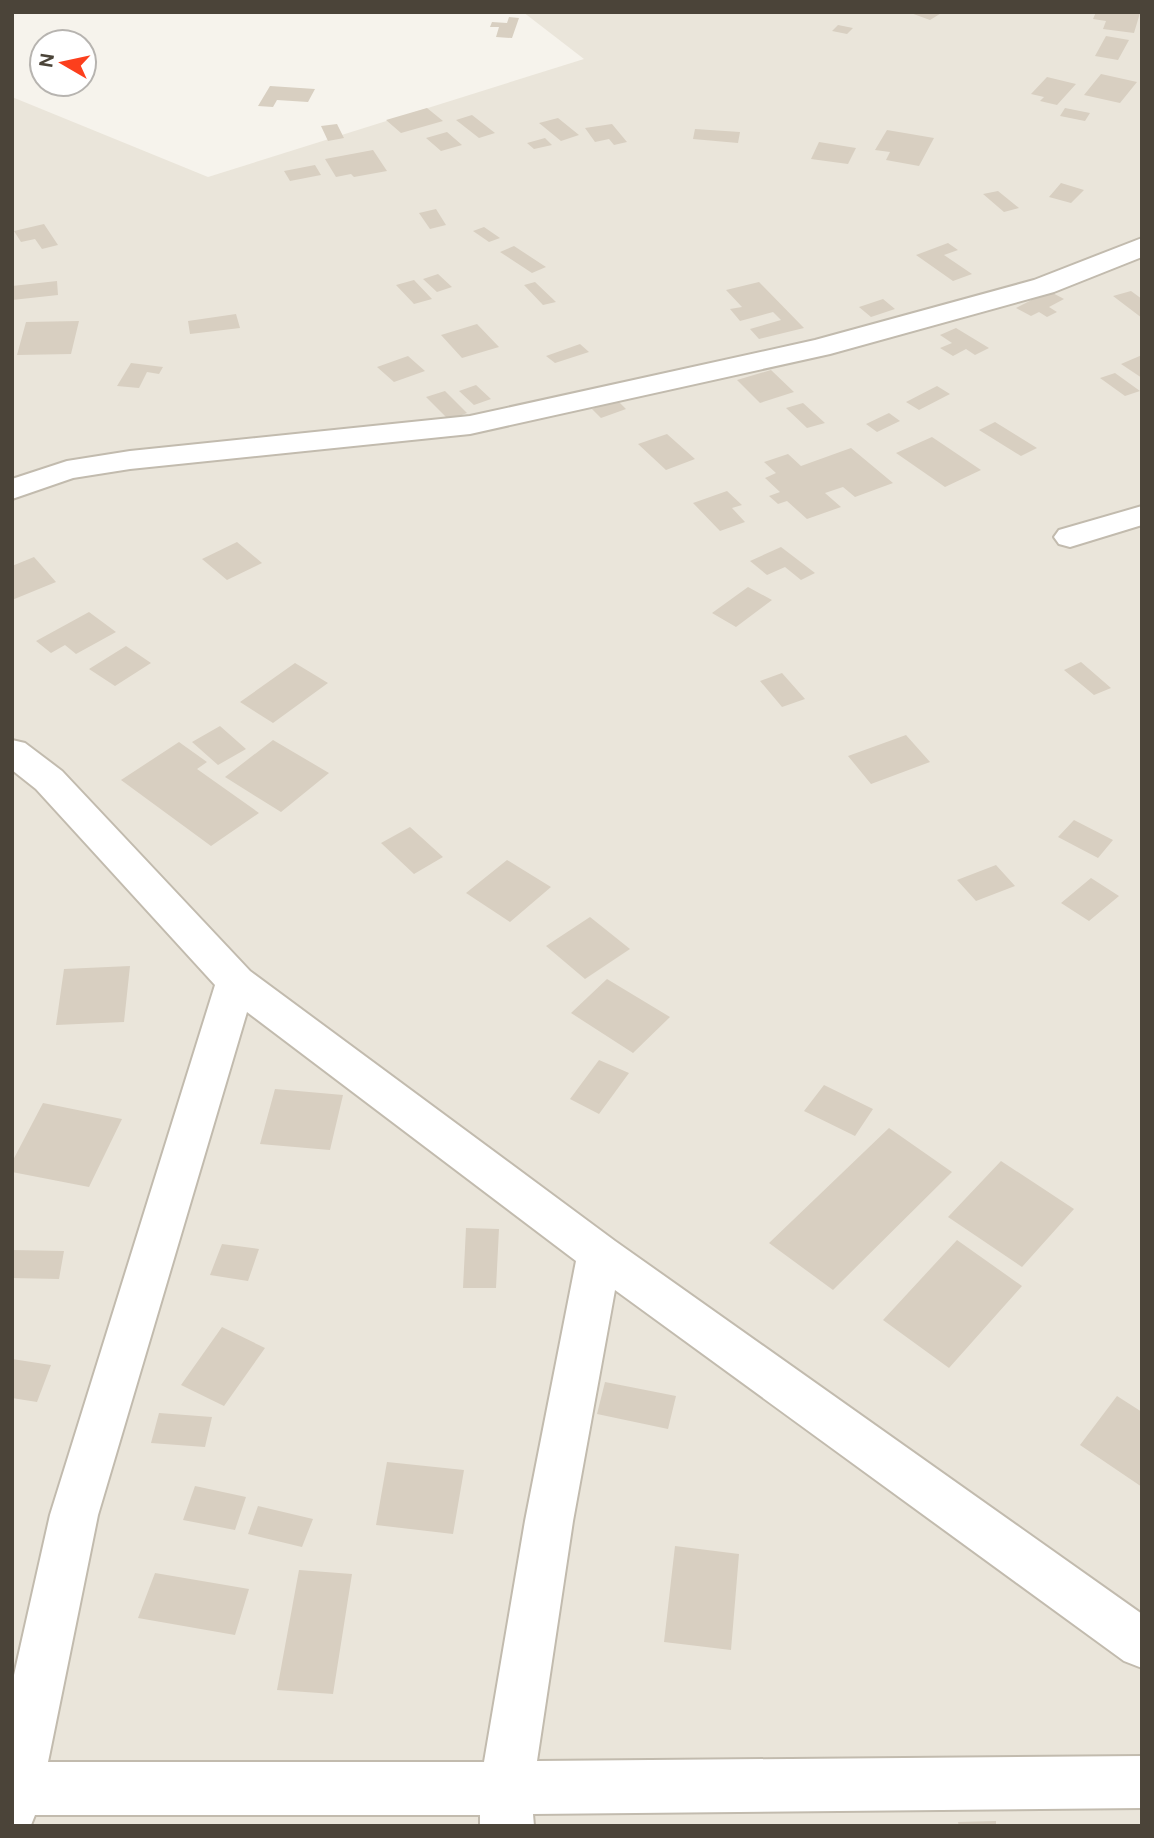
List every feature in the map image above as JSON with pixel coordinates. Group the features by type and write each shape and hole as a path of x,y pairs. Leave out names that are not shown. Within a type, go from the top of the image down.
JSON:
{"street":[{"path":"12,490 67,471 130,460 470,425 820,348 1044,286 1112,261 1142,246"},
{"path":"1070,537 1142,515"},
{"path":"12,752 49,780 236,982 599,1254 1142,1644"},
{"path":"236,982 74,1515 13,1795 507,1807 1142,1782"},
{"path":"507,1807 548,1521 599,1254"}],"shaded area":[{"path":"523,12 1142,12 1142,1826 12,1826 12,97 208,177 584,59"}],"building":[{"path":"908,12 943,12 930,20"},
{"path":"1096,12 1140,13 1134,33 1103,29 1106,21 1093,19"},
{"path":"509,17 519,18 512,38 496,37 499,27 490,27 492,22 507,23"},
{"path":"838,25 853,28 847,34 832,31"},
{"path":"1106,36 1129,40 1118,60 1095,56"},
{"path":"1101,74 1137,82 1120,103 1084,95"},
{"path":"1047,77 1076,84 1057,105 1040,101 1044,97 1031,94"},
{"path":"270,86 315,89 308,102 277,100 273,107 258,106"},
{"path":"427,108 443,121 401,133 386,120"},
{"path":"1065,108 1090,113 1085,121 1060,116"},
{"path":"472,115 495,133 479,138 456,120"},
{"path":"558,118 579,135 561,141 539,123"},
{"path":"337,124 344,138 328,141 321,126"},
{"path":"612,124 627,142 614,145 609,139 595,142 585,128"},
{"path":"695,129 740,132 738,143 693,139"},
{"path":"887,130 934,138 919,166 886,160 890,152 875,150"},
{"path":"447,132 462,145 441,151 426,138"},
{"path":"545,138 552,145 534,149 527,143"},
{"path":"819,142 856,148 848,164 811,159"},
{"path":"373,150 387,171 354,177 351,174 336,177 325,159"},
{"path":"315,165 321,175 290,181 284,171"},
{"path":"1061,183 1084,190 1071,203 1049,197"},
{"path":"998,191 1019,208 1004,212 983,194"},
{"path":"436,209 446,225 430,229 419,213"},
{"path":"44,224 58,245 42,249 35,239 21,242 14,231"},
{"path":"484,227 500,238 489,242 473,231"},
{"path":"948,243 958,250 944,255 972,274 953,281 916,255"},
{"path":"514,246 546,267 532,273 500,252"},
{"path":"438,274 452,287 437,292 423,279"},
{"path":"414,280 432,299 414,304 396,285"},
{"path":"57,281 58,295 12,300 12,286"},
{"path":"535,282 556,302 543,305 524,285"},
{"path":"759,282 804,328 759,339 750,329 781,320 773,312 740,321 730,309 742,307 726,290"},
{"path":"1049,291 1064,299 1049,307 1057,312 1047,317 1039,312 1031,316 1016,308"},
{"path":"1131,291 1142,299 1142,318 1113,296"},
{"path":"883,299 895,309 871,317 859,307"},
{"path":"236,314 240,328 190,334 188,321"},
{"path":"79,321 71,354 17,355 26,322"},
{"path":"477,324 499,347 462,358 441,335"},
{"path":"956,328 989,348 975,355 966,349 953,356 940,348 952,343 940,335"},
{"path":"580,344 589,352 555,363 546,356"},
{"path":"1142,355 1142,378 1121,364"},
{"path":"408,356 425,371 394,382 377,367"},
{"path":"131,363 163,367 159,374 147,372 139,388 117,386"},
{"path":"771,370 794,392 760,403 737,380"},
{"path":"1115,373 1140,391 1125,396 1100,378"},
{"path":"476,385 491,399 474,405 459,391"},
{"path":"937,386 950,394 919,410 906,402"},
{"path":"445,391 467,413 449,420 426,397"},
{"path":"617,400 626,409 601,418 592,409"},
{"path":"803,403 825,423 807,428 786,408"},
{"path":"889,413 900,421 877,432 866,424"},
{"path":"995,422 1037,448 1021,456 979,430"},
{"path":"667,434 695,459 666,470 638,444"},
{"path":"932,437 981,470 945,487 896,453"},
{"path":"851,448 893,483 855,497 843,487 825,493 841,507 807,519 787,501 778,504 769,496 780,492 765,478 776,473 764,462 788,454 801,466"},
{"path":"727,491 742,505 732,508 745,522 720,531 693,503"},
{"path":"237,542 262,563 227,580 202,559"},
{"path":"781,547 815,573 801,580 785,567 767,575 750,561"},
{"path":"34,557 56,582 12,600 12,566"},
{"path":"748,587 772,600 736,627 712,613"},
{"path":"89,612 116,632 76,654 65,645 51,653 36,641"},
{"path":"126,646 151,663 115,686 89,669"},
{"path":"1081,662 1111,688 1094,695 1064,670"},
{"path":"295,663 328,683 273,723 240,702"},
{"path":"782,673 805,699 782,707 760,681"},
{"path":"220,726 246,749 218,765 192,742"},
{"path":"906,735 930,762 871,784 848,756"},
{"path":"273,740 329,773 281,812 225,777"},
{"path":"179,742 207,762 197,769 259,813 211,846 121,780"},
{"path":"1074,820 1113,840 1098,858 1058,837"},
{"path":"410,827 443,857 414,874 381,843"},
{"path":"507,860 551,887 510,922 466,893"},
{"path":"996,865 1015,886 976,901 957,880"},
{"path":"1091,878 1119,896 1089,921 1061,903"},
{"path":"590,917 630,949 585,979 546,946"},
{"path":"130,966 124,1022 56,1025 64,969"},
{"path":"607,979 670,1017 633,1053 571,1013"},
{"path":"599,1060 629,1073 599,1114 570,1099"},
{"path":"824,1085 873,1109 855,1136 804,1111"},
{"path":"275,1089 343,1095 330,1150 260,1144"},
{"path":"43,1103 122,1119 89,1187 12,1172 12,1162"},
{"path":"889,1128 952,1172 833,1290 769,1243"},
{"path":"1001,1161 1074,1209 1022,1267 948,1217"},
{"path":"466,1228 499,1229 496,1288 463,1288"},
{"path":"957,1240 1022,1286 949,1368 883,1320"},
{"path":"222,1244 259,1249 248,1281 210,1275"},
{"path":"12,1250 64,1251 59,1279 12,1278"},
{"path":"222,1327 265,1348 224,1406 181,1385"},
{"path":"12,1359 51,1365 37,1402 12,1398"},
{"path":"605,1382 676,1396 668,1429 597,1414"},
{"path":"1117,1396 1142,1412 1142,1487 1080,1445"},
{"path":"159,1413 212,1417 205,1447 151,1443"},
{"path":"387,1462 464,1470 453,1534 376,1525"},
{"path":"195,1486 246,1497 235,1530 183,1520"},
{"path":"258,1506 313,1519 302,1547 248,1534"},
{"path":"675,1546 739,1554 731,1650 664,1642"},
{"path":"299,1570 352,1574 333,1694 277,1690"},
{"path":"155,1573 249,1589 235,1635 138,1618"},
{"path":"996,1821 996,1826 959,1826 958,1822"}]}
